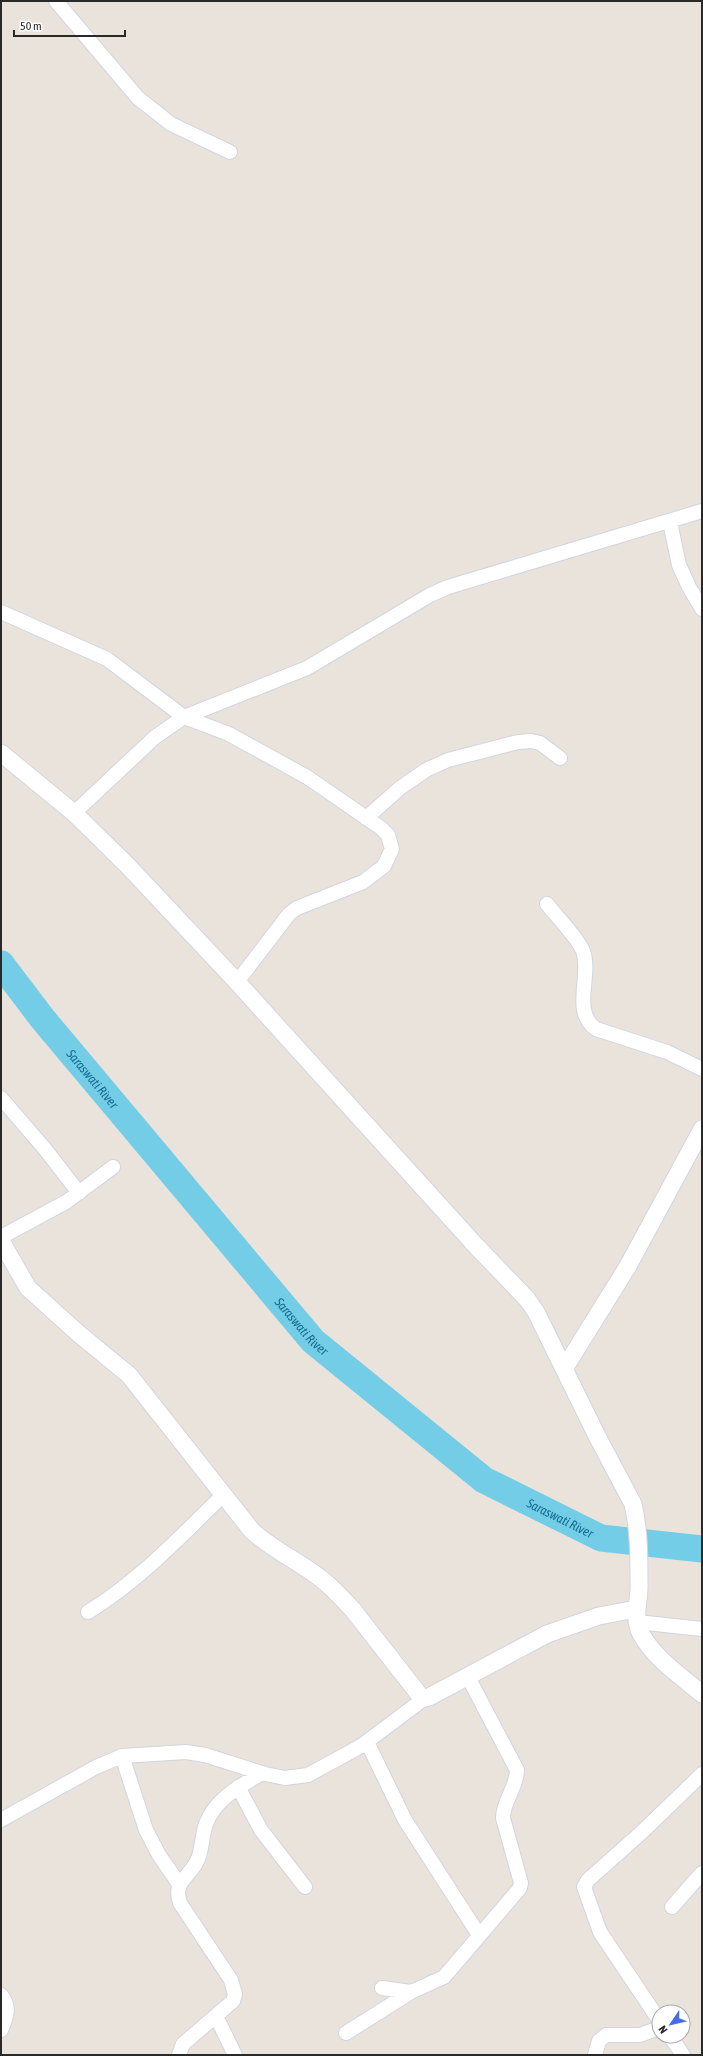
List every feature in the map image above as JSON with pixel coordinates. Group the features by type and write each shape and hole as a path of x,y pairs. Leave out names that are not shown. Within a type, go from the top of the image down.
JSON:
{"street":[{"path":"56,1 138,98 171,124 230,152"},
{"path":"74,813 155,737 184,717 307,668 430,595 448,587 670,522 702,511"},
{"path":"670,522 679,565 689,587 702,609"},
{"path":"1,612 107,659 184,717 235,737 307,777 381,828 388,835 392,849 384,866 363,882 297,908 282,921 237,982"},
{"path":"366,818 400,788 435,765 448,760 518,742 531,741 540,743 560,758"},
{"path":"1,752 74,813 128,866 237,982 476,1247 527,1299 536,1312 598,1438 628,1491 636,1516 639,1585 636,1616 641,1634 650,1648 665,1663 702,1694"},
{"path":"547,904 583,952 584,1011 587,1021 596,1029 667,1052 702,1069"},
{"path":"1,1098 45,1149 79,1193"},
{"path":"564,1369 628,1266 702,1129"},
{"path":"1,1237 79,1193 113,1167"},
{"path":"1,1241 28,1288 79,1334 129,1375 222,1496 260,1538 320,1578 353,1610 421,1697 425,1698"},
{"path":"88,1612 112,1597 147,1570 222,1496"},
{"path":"1,1820 96,1767 122,1756 186,1752 205,1755 262,1773 285,1778 308,1775 349,1754 425,1698 468,1677 547,1634 599,1616 636,1616 702,1628"},
{"path":"346,2033 412,1992 444,1977 520,1888 521,1883 503,1818 503,1811 517,1778 517,1770 468,1677"},
{"path":"367,1742 405,1820 479,1935"},
{"path":"122,1756 146,1830 159,1855 179,1884"},
{"path":"179,2055 182,2044 233,2001 235,1994 234,1987 180,1903 177,1890 179,1884 198,1858 206,1824 211,1814 226,1796 262,1773"},
{"path":"651,2008 600,1932 584,1888 588,1880 642,1832 702,1774"},
{"path":"238,1788 261,1830 305,1887"},
{"path":"672,1908 702,1873"},
{"path":"382,1988 412,1992"},
{"path":"1,1995 8,2013 1,2030"},
{"path":"216,2016 235,2055"},
{"path":"595,2055 599,2042 606,2035 640,2035 651,2031"},
{"path":"675,2044 683,2055"}],"waterway":[{"name":"Saraswati River","path":"1,964 42,1018 313,1341 484,1480 601,1538 702,1549"}]}
